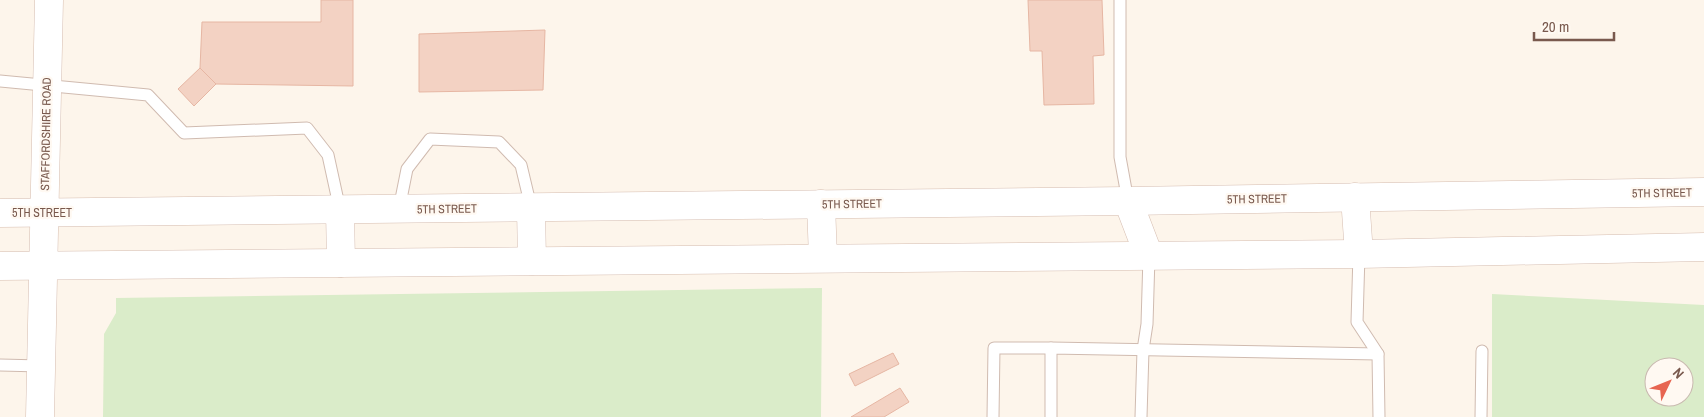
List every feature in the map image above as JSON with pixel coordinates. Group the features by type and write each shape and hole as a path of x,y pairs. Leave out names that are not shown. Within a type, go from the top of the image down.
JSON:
{"main road":[{"name":"STAFFORDSHIRE ROAD","path":"40,417 49,0"},
{"name":"5TH STREET","path":"0,213 1128,201 1704,192"},
{"path":"1355,197 1359,254"},
{"path":"1128,201 1149,256"},
{"path":"821,204 823,258"},
{"path":"531,208 532,261"},
{"path":"340,210 341,263"},
{"path":"0,266 1359,254 1704,247"}],"lane":[{"path":"1120,0 1120,157 1128,201"},
{"path":"0,81 148,95 184,133 307,128 328,155 340,210"},
{"path":"399,209 407,169 430,139 500,142 520,165 531,208"},
{"path":"1359,254 1357,322 1378,354 1379,417"},
{"path":"1141,417 1149,256"},
{"path":"993,417 994,348 1378,354"},
{"path":"1051,348 1051,417"},
{"path":"1481,417 1482,351"},
{"path":"0,365 41,366"}],"green space":[{"path":"822,288 821,417 103,417 104,334 116,313 116,298"},
{"path":"1492,294 1704,305 1704,417 1492,417"}],"building":[{"path":"321,0 353,0 353,86 216,84 200,68 202,22 321,22"},
{"path":"1028,0 1102,0 1104,55 1093,56 1094,104 1044,105 1042,51 1030,51"},
{"path":"545,30 543,90 419,92 419,34"},
{"path":"200,68 216,84 194,106 178,89"},
{"path":"893,353 899,364 855,386 849,374"},
{"path":"900,388 909,402 884,417 851,417"}]}
